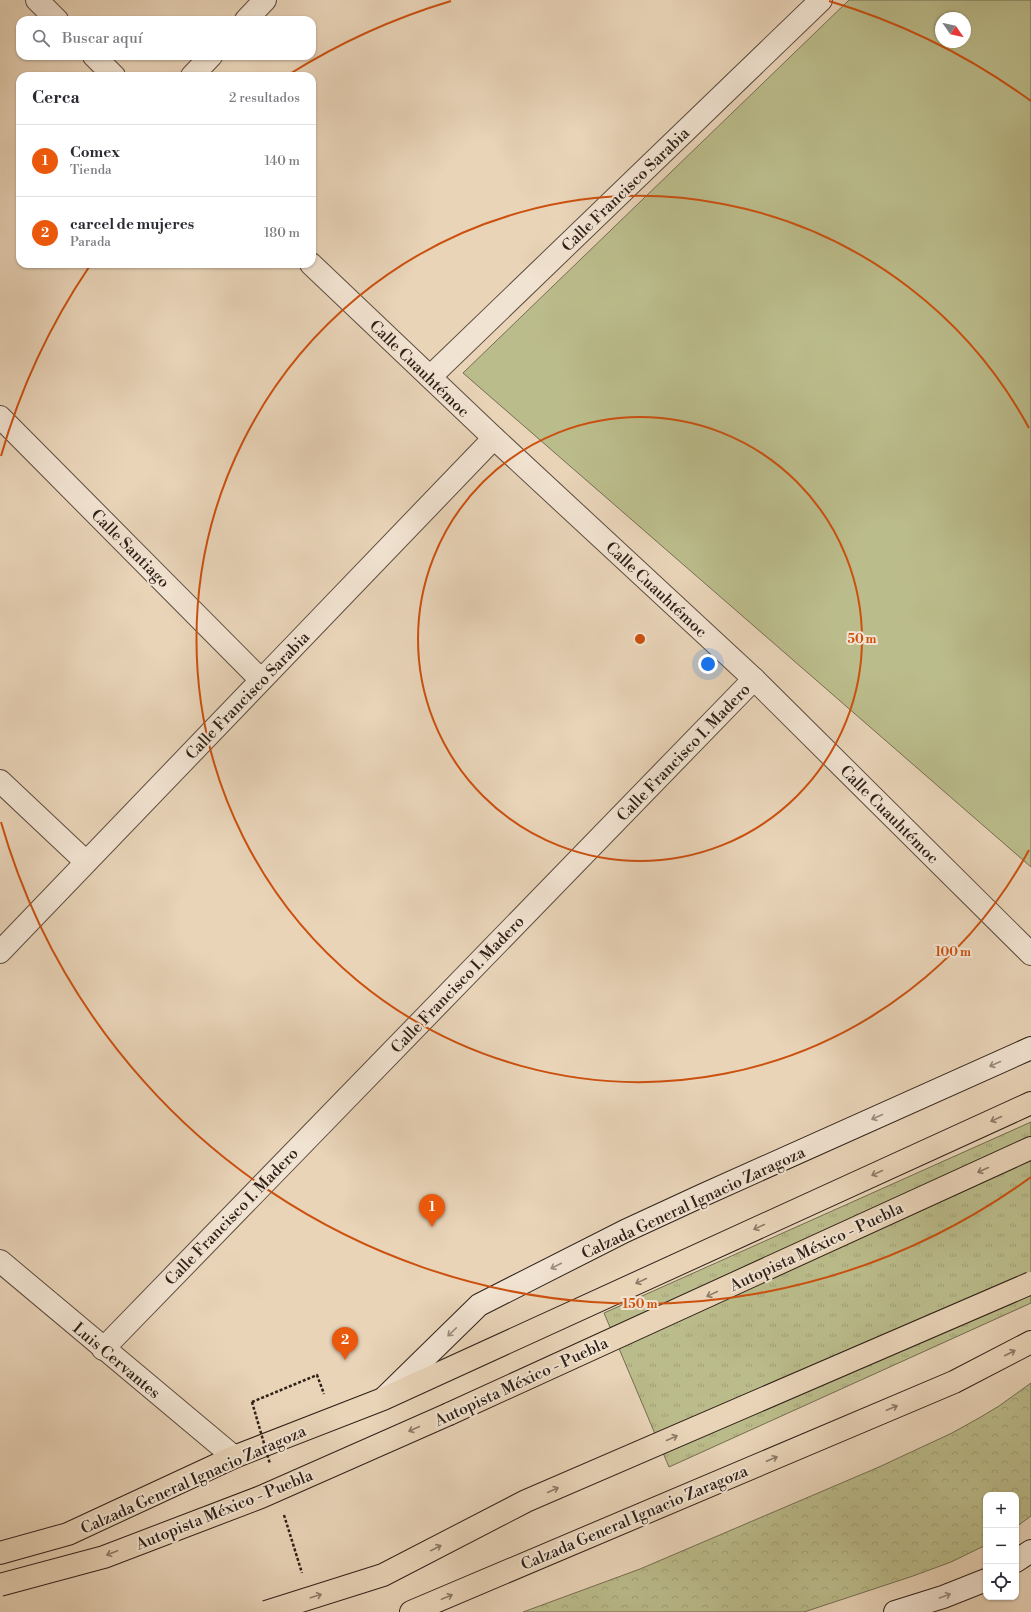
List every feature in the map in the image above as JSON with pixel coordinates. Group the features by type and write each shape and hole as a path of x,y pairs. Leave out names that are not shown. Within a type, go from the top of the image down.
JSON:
{"highway":[{"name":"Calzada General Ignacio Zaragoza","path":"0,1553 68,1534 234,1458 383,1399 1031,1103"},
{"name":"Autopista México - Puebla","path":"0,1585 104,1557 261,1497 449,1414 1031,1148"},
{"path":"266,1612 383,1575 526,1501 1031,1283"},
{"name":"Calzada General Ignacio Zaragoza","path":"411,1612 946,1385 1031,1342"}],"street":[{"path":"37,0 53,16"},
{"path":"250,16 265,0"},
{"name":"Calle Francisco Sarabia","path":"430,377 821,0"},
{"path":"98,60 110,72"},
{"path":"196,72 207,60"},
{"name":"Calle Cuauhtémoc","path":"315,268 494,438 754,679 1031,954"},
{"name":"Calle Santiago","path":"0,416 261,680"},
{"name":"Calle Francisco Sarabia","path":"0,952 494,438"},
{"name":"Calle Francisco I. Madero","path":"103,1349 754,679"},
{"path":"0,781 86,862"},
{"name":"Calzada General Ignacio Zaragoza","path":"383,1399 480,1305 618,1235 702,1195 1031,1048"},
{"name":"Luis Cervantes","path":"0,1261 234,1458"},
{"path":"1019,1559 1031,1551"},
{"path":"895,1612 943,1597 983,1581"}],"path":[{"path":"252,1402 318,1375"}],"green space":[{"path":"849,0 1031,0 1031,867 463,373"},
{"path":"1031,1122 1031,1303 669,1467 604,1313"},
{"path":"1031,1383 1031,1516 1019,1525 1019,1492 983,1492 983,1546 951,1562 804,1612 523,1612 640,1569 879,1467 952,1433 999,1406"}],"place":[{"name":"Comex","path":"432,1227"},
{"name":"carcel de mujeres","path":"345,1360"}]}
